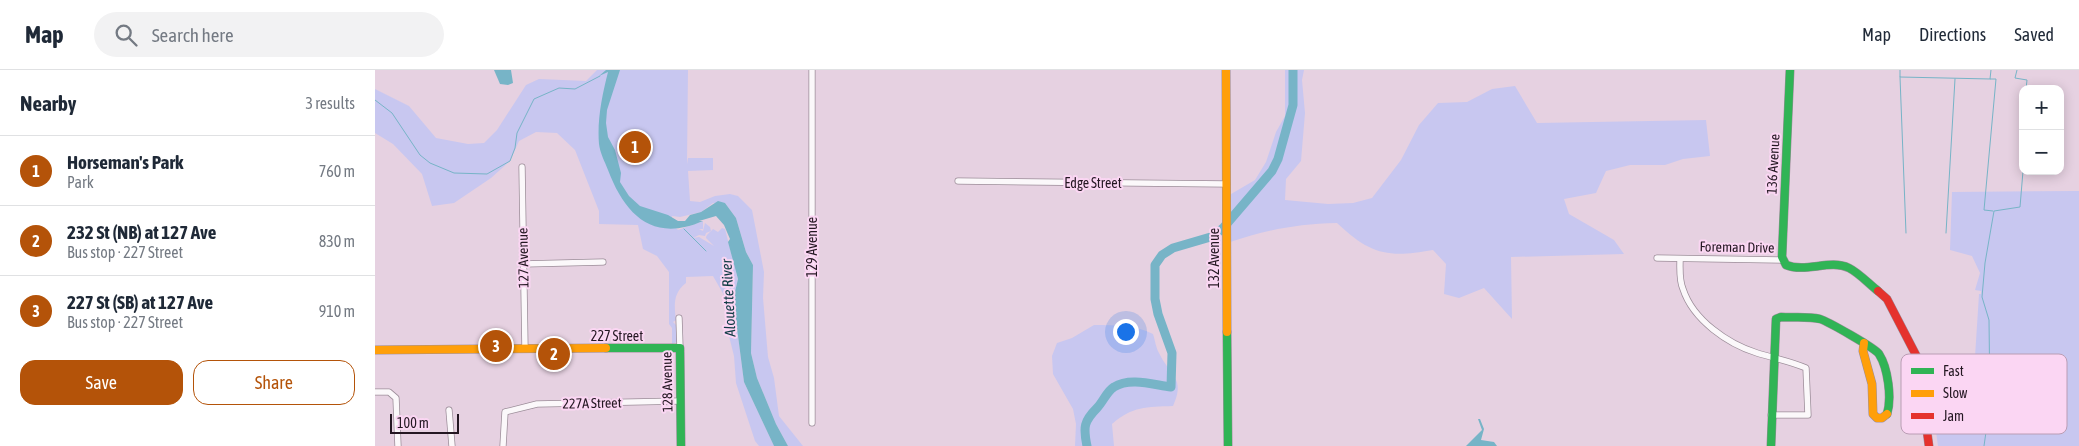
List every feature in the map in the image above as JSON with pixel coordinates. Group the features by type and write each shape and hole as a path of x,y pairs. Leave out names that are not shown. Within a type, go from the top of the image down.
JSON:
{"street":[{"name":"129 Avenue","path":"812,70 812,423"},
{"name":"132 Avenue","path":"1227,70 1228,446"},
{"name":"136 Avenue","path":"1783,260 1781,251 1789,70"},
{"name":"127 Avenue","path":"522,167 525,349"},
{"name":"Edge Street","path":"958,182 1227,184"},
{"name":"Foreman Drive","path":"1657,258 1783,260 1789,267 1796,269 1831,265 1849,268 1887,299 1915,354"},
{"path":"1680,259 1683,290 1697,314 1720,334 1758,353 1806,368 1808,415 1771,415"},
{"path":"523,264 603,262"},
{"path":"1771,446 1776,319 1781,317 1820,319 1864,342 1879,352 1883,363 1889,405 1888,413 1883,418 1874,417 1873,414 1872,384 1863,351 1864,342"},
{"name":"128 Avenue","path":"679,318 681,446"},
{"name":"227 Street","path":"375,350 680,348"},
{"path":"375,392 389,392 396,398 398,446"},
{"name":"227A Street","path":"503,446 505,412 537,404 680,402"},
{"path":"449,410 452,446"}],"shaded area":[{"path":"494,70 511,70 513,83 508,85 500,84"},
{"path":"597,70 688,70 687,164 688,158 713,158 713,170 688,171 690,201 700,202 715,196 730,194 738,196 752,210 764,272 763,298 768,357 774,378 779,416 803,446 788,446 776,424 757,378 751,353 753,265 746,252 736,218 725,203 713,203 701,212 680,217 672,216 672,224 678,230 703,221 703,229 699,229 703,231 705,223 710,227 711,231 713,229 718,232 722,228 725,229 738,279 734,305 744,382 774,446 759,446 755,441 736,383 734,356 727,328 725,297 713,276 686,277 686,283 679,291 675,300 676,320 673,322 677,326 677,342 672,344 672,328 669,324 669,272 657,256 643,249 638,225 599,224 599,211 575,150 557,133 536,132 519,141 510,161 491,178 454,203 432,206 422,174 393,144 375,133 375,89 409,106 436,138 468,144 484,143 497,130 526,85 539,79 586,81","holes":["711,231 706,238 714,246 699,237 693,238 699,235 705,236 706,233"]},
{"path":"606,70 620,70 607,110 606,123 608,137 615,150 621,173 620,182 629,196 640,206 668,215 678,221 685,221 690,215 701,212 718,201 725,203 736,218 746,252 753,265 751,353 757,378 776,424 788,446 774,446 744,382 734,305 738,279 728,242 730,239 724,225 716,216 685,227 669,229 655,226 643,221 632,212 615,186 601,154 599,144 601,108 608,72 599,76"},
{"path":"1285,70 1304,70 1302,80 1305,113 1301,161 1286,179 1285,200 1328,204 1353,203 1372,198 1401,160 1419,125 1438,103 1467,102 1492,89 1515,86 1537,123 1706,120 1710,156 1683,159 1665,165 1630,165 1606,171 1596,193 1564,199 1569,214 1614,240 1624,254 1511,257 1512,319 1484,288 1459,298 1444,294 1446,264 1433,250 1404,254 1381,252 1360,242 1337,223 1281,228 1227,243 1226,197 1255,180 1266,162 1276,132 1285,116"},
{"path":"2079,191 2079,446 1938,446 1936,434 2067,434 2067,354 1975,354 1979,294 1981,294 1981,291 1975,290 1980,273 1972,256 1950,250 1952,192"},
{"path":"1094,325 1132,327 1153,334 1158,351 1175,378 1178,389 1173,406 1133,411 1112,424 1114,446 1075,446 1076,424 1073,409 1053,374 1052,356 1057,343 1072,338"},
{"path":"1478,419 1480,419 1484,429 1481,440 1494,442 1497,446 1466,446 1482,430"}],"waterway":[{"path":"1087,446 1085,434 1087,421 1114,387 1127,382 1150,383 1171,387 1172,353 1158,314 1155,299 1155,265 1162,255 1173,248 1214,236 1272,171 1278,159 1293,105 1293,70"},
{"path":"1900,70 1900,77 1990,79"},
{"path":"1991,70 1990,79 1996,79 1984,210 1993,211"},
{"path":"2017,70 2015,78 2027,80 2026,85"},
{"path":"375,100 392,113 420,155 430,163 454,173 487,174 510,161 515,148 517,133 534,99 559,88 575,89 600,76"},
{"path":"1900,77 1906,233"},
{"path":"1946,233 1955,79"},
{"path":"1989,354 1989,320 1982,297 1985,263 1994,211 2020,207 2023,175"},
{"path":"684,229 706,251"},
{"path":"1984,446 1986,434"}],"traffic: fast":[{"path":"1790,70 1782,257 1786,265 1794,267 1834,265 1849,268 1878,291"},
{"path":"1771,446 1776,319 1781,317 1820,319 1832,324 1876,351 1882,360 1887,375 1889,392 1887,414"},
{"path":"1227,332 1228,446"},
{"path":"606,348 680,348 681,446"}],"traffic: slow":[{"path":"1226,70 1227,332"},
{"path":"1864,343 1863,351 1872,384 1873,414 1877,418 1882,418 1887,414"},
{"path":"375,350 606,348"}],"traffic: jam":[{"path":"1878,291 1887,299 1915,354"},
{"path":"1927,434 1929,446"}],"place":[{"name":"Horseman's Park","path":"635,147"},
{"name":"227 St (SB) at 127 Ave","path":"496,346"},
{"name":"232 St (NB) at 127 Ave","path":"554,354"}],"water label":[{"name":"Alouette River","path":"728,298"}]}
